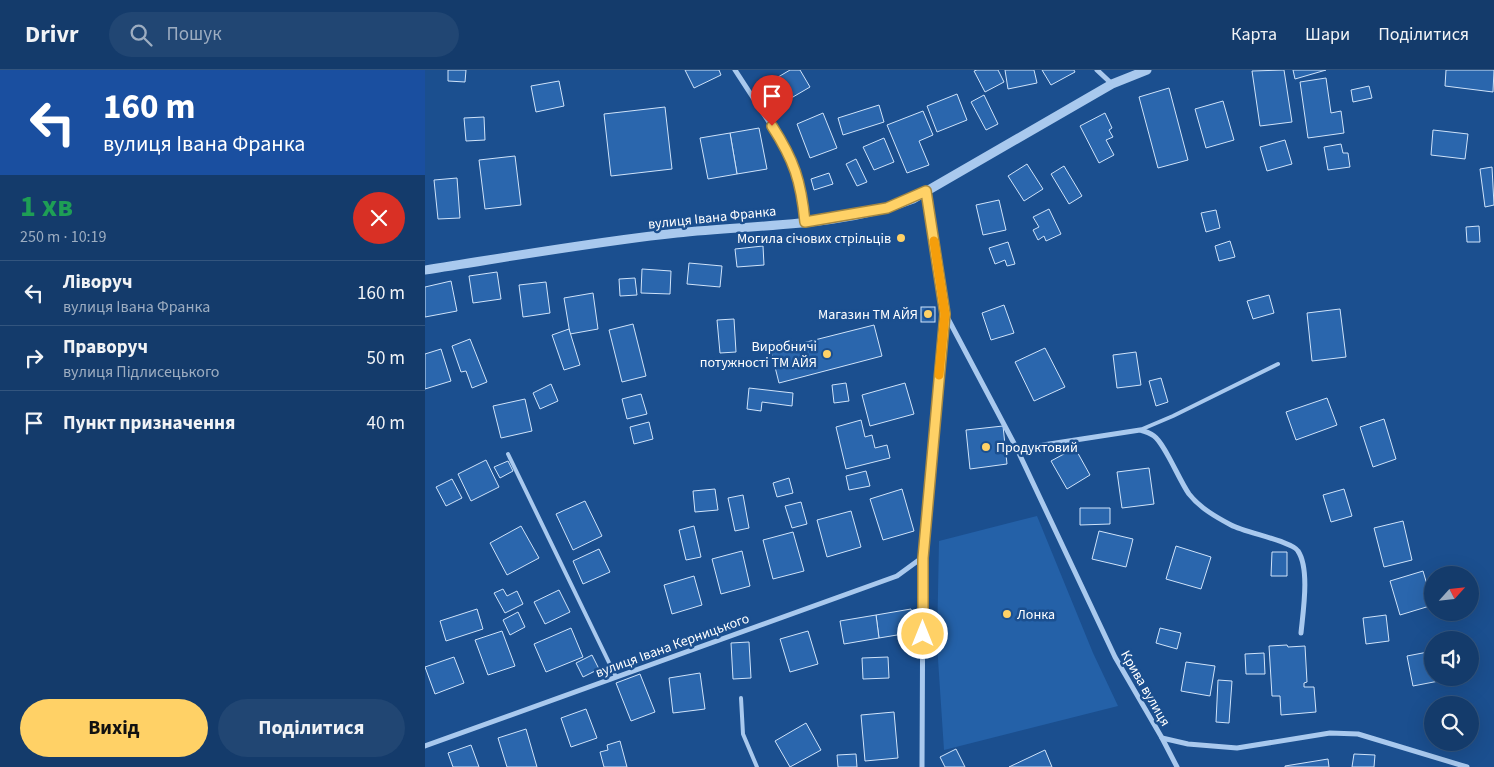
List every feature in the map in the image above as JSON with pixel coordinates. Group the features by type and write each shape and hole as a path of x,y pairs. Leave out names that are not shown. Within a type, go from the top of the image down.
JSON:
{"street":[{"path":"735,70 791,156 801,184 805,222"},
{"path":"1097,70 1112,84"},
{"name":"вулиця Івана Франка","path":"425,270 677,233 805,222 887,208 926,191 1112,84 1147,70"},
{"path":"922,767 923,558 945,314 926,191"},
{"name":"Крива вулиця","path":"945,314 1017,449 1115,657 1162,738 1188,744 1237,748 1330,733 1357,734 1467,767"},
{"path":"1017,449 1140,430 1157,439 1190,494 1208,512 1233,526 1257,536 1292,544 1297,549 1303,569 1305,598 1301,633"},
{"name":"вулиця Івана Керницького","path":"425,746 897,576 923,558"},
{"path":"1162,738 1177,767"}],"lane":[{"path":"1140,430 1173,416 1278,364"},
{"path":"508,454 616,677"},
{"path":"741,698 743,734 757,767"}],"shaded area":[{"name":"Лонка","path":"1037,516 1093,653 1118,706 944,750 937,644 939,541"}],"building":[{"path":"448,70 466,70 465,82 448,81"},
{"path":"685,70 719,70 721,75 694,88"},
{"path":"790,70 800,70 810,87 781,104 768,83"},
{"path":"998,70 1004,82 985,92 974,71"},
{"path":"1005,70 1034,70 1037,83 1008,89"},
{"path":"1042,70 1074,70 1075,72 1051,85"},
{"path":"1284,70 1292,122 1260,126 1252,71"},
{"path":"1293,70 1326,70 1295,79"},
{"path":"1446,70 1494,70 1493,92 1445,86"},
{"path":"1326,78 1331,113 1341,111 1344,133 1308,138 1300,82"},
{"path":"559,81 564,106 536,112 531,86"},
{"path":"1369,86 1372,98 1353,102 1351,90"},
{"path":"1169,88 1188,160 1158,168 1139,97"},
{"path":"957,94 967,120 937,132 927,106"},
{"path":"984,95 998,124 986,130 971,102"},
{"path":"1223,101 1234,140 1206,148 1195,109"},
{"path":"879,105 884,122 843,135 838,118"},
{"path":"665,107 672,169 611,176 604,114"},
{"path":"923,111 933,135 919,141 929,165 907,173 887,125"},
{"path":"823,113 837,148 810,158 797,124"},
{"path":"1105,113 1112,128 1109,130 1113,137 1106,140 1114,155 1099,163 1080,126"},
{"path":"484,117 485,140 466,141 464,118"},
{"path":"759,128 767,169 737,174 730,133"},
{"path":"1433,130 1468,134 1465,159 1431,155"},
{"path":"730,133 737,174 708,179 700,138"},
{"path":"884,138 894,162 874,170 863,147"},
{"path":"1285,140 1292,164 1267,171 1260,147"},
{"path":"1341,144 1343,153 1348,153 1350,167 1328,170 1324,147"},
{"path":"515,156 521,205 485,209 479,160"},
{"path":"856,159 867,182 857,186 846,164"},
{"path":"1027,164 1043,189 1024,201 1008,176"},
{"path":"1064,166 1082,196 1069,204 1051,174"},
{"path":"1492,167 1494,205 1485,207 1480,169"},
{"path":"829,173 833,184 814,190 811,179"},
{"path":"457,178 460,218 438,219 434,180"},
{"path":"999,200 1006,230 983,235 976,205"},
{"path":"1049,209 1061,234 1046,241 1044,236 1038,240 1033,230 1039,227 1033,217"},
{"path":"1216,210 1220,228 1206,232 1201,213"},
{"path":"1479,226 1480,242 1467,242 1466,227"},
{"path":"1230,241 1235,257 1219,261 1215,246"},
{"path":"1008,242 1015,264 1007,266 1005,260 995,264 989,248"},
{"path":"763,246 764,265 737,267 735,249"},
{"path":"689,263 722,266 720,287 687,284"},
{"path":"642,269 671,271 670,294 641,293"},
{"path":"497,272 501,299 473,303 469,276"},
{"path":"635,278 637,295 620,296 619,279"},
{"path":"451,281 457,311 425,317 425,287"},
{"path":"546,282 550,313 523,317 519,285"},
{"path":"593,293 598,329 570,334 564,298"},
{"path":"1269,295 1274,313 1253,319 1247,301"},
{"path":"1004,305 1014,333 991,340 982,313"},
{"name":"Магазин ТМ АЙЯ","path":"921,307 935,307 935,322 921,322"},
{"path":"1340,309 1346,357 1312,361 1307,313"},
{"path":"734,319 736,352 720,353 717,320"},
{"path":"633,324 646,376 622,382 609,330"},
{"name":"Виробничі потужності ТМ АЙЯ","path":"874,325 882,356 779,383 771,351"},
{"path":"569,329 580,365 564,370 552,335"},
{"path":"470,339 487,382 472,388 466,371 461,372 452,346"},
{"path":"1045,348 1065,387 1034,401 1015,362"},
{"path":"441,349 451,381 425,389 425,354"},
{"path":"1136,352 1141,385 1117,388 1113,355"},
{"path":"1161,378 1168,402 1156,406 1149,381"},
{"path":"846,383 849,401 834,403 832,385"},
{"path":"905,383 914,414 870,426 862,395"},
{"path":"551,384 558,401 540,409 533,393"},
{"path":"749,388 793,393 792,406 762,402 761,411 747,409"},
{"path":"641,394 647,414 627,419 622,399"},
{"path":"1327,398 1337,425 1296,440 1286,412"},
{"path":"525,399 532,431 501,438 493,406"},
{"path":"1384,419 1396,459 1373,467 1360,427"},
{"path":"861,420 865,437 872,435 875,448 887,445 890,458 846,469 836,427"},
{"path":"649,422 653,439 634,444 630,427"},
{"name":"Продуктовий","path":"1003,426 1007,464 970,469 966,430"},
{"path":"1075,448 1090,475 1067,489 1051,461"},
{"path":"486,460 499,487 471,501 458,474"},
{"path":"508,461 513,471 500,478 494,467"},
{"path":"1149,468 1154,504 1122,508 1117,472"},
{"path":"866,471 870,486 849,490 846,476"},
{"path":"789,478 793,493 777,497 773,483"},
{"path":"452,479 462,498 446,506 436,487"},
{"path":"715,489 718,510 695,512 693,491"},
{"path":"902,489 914,531 883,540 870,499"},
{"path":"1344,489 1352,516 1331,522 1323,495"},
{"path":"743,495 749,528 735,531 728,498"},
{"path":"585,501 602,536 573,550 556,514"},
{"path":"801,502 807,524 792,528 785,506"},
{"path":"1080,508 1110,508 1110,524 1080,525"},
{"path":"851,511 861,547 827,557 817,520"},
{"path":"1403,521 1412,560 1384,567 1374,528"},
{"path":"521,526 539,558 507,575 490,543"},
{"path":"694,526 701,557 686,560 679,530"},
{"path":"1099,531 1133,539 1126,567 1092,559"},
{"path":"793,532 804,571 773,579 763,540"},
{"path":"1176,546 1211,557 1201,589 1166,579"},
{"path":"599,549 610,572 583,584 573,561"},
{"path":"742,551 750,586 721,594 712,559"},
{"path":"1272,552 1287,552 1287,576 1271,576"},
{"path":"1423,571 1424,608 1400,615 1390,581"},
{"path":"694,576 702,605 672,614 664,585"},
{"path":"503,589 507,596 517,591 523,604 505,613 494,593"},
{"path":"559,590 570,612 545,624 534,602"},
{"path":"477,609 483,629 446,641 440,621"},
{"path":"911,609 915,632 879,638 876,615"},
{"path":"518,612 525,627 510,635 503,620"},
{"path":"876,615 879,638 844,644 840,621"},
{"path":"1386,615 1389,641 1366,644 1363,618"},
{"path":"571,628 583,657 546,672 534,644"},
{"path":"1160,628 1181,633 1177,649 1156,643"},
{"path":"502,631 515,666 488,675 475,640"},
{"path":"808,631 818,664 790,672 780,639"},
{"path":"749,642 751,678 733,679 731,643"},
{"path":"1287,645 1288,647 1305,646 1307,682 1304,683 1304,687 1314,687 1316,712 1281,715 1280,696 1272,696 1269,646"},
{"path":"1264,653 1265,674 1246,674 1245,654"},
{"path":"1424,653 1424,684 1413,686 1407,656"},
{"path":"592,655 599,669 583,677 576,663"},
{"path":"454,657 464,683 435,694 425,667"},
{"path":"888,657 889,678 863,679 862,658"},
{"path":"1186,662 1215,666 1210,696 1181,691"},
{"path":"700,673 705,709 673,713 669,678"},
{"path":"640,674 655,712 631,721 616,683"},
{"path":"1218,680 1232,681 1229,723 1216,722"},
{"path":"586,709 597,738 571,747 561,718"},
{"path":"894,712 898,758 865,761 861,715"},
{"path":"806,723 821,750 790,767 775,741"},
{"path":"526,729 537,767 507,767 498,738"},
{"path":"620,741 627,767 604,767 600,752 608,750 607,745"},
{"path":"471,745 479,767 453,767 448,753"},
{"path":"956,749 965,767 945,767 940,757"},
{"path":"1045,750 1052,767 1009,767"},
{"path":"856,754 857,767 838,767 837,755"},
{"path":"1354,754 1375,755 1374,767 1352,767"},
{"path":"1328,759 1329,767 1285,767 1285,766"}],"slow traffic":[{"path":"934,241 945,314 939,375"}],"place":[{"name":"Могила січових стрільців","path":"901,238"},
{"name":"Магазин ТМ АЙЯ","path":"928,314"},
{"name":"Виробничі потужності ТМ АЙЯ","path":"827,354"},
{"name":"Продуктовий","path":"986,447"},
{"name":"Лонка","path":"1007,614"}],"route":[{"path":"772,126 791,156 801,184 805,222 876,211 913,198 926,191 945,314 923,558 923,634"}]}
